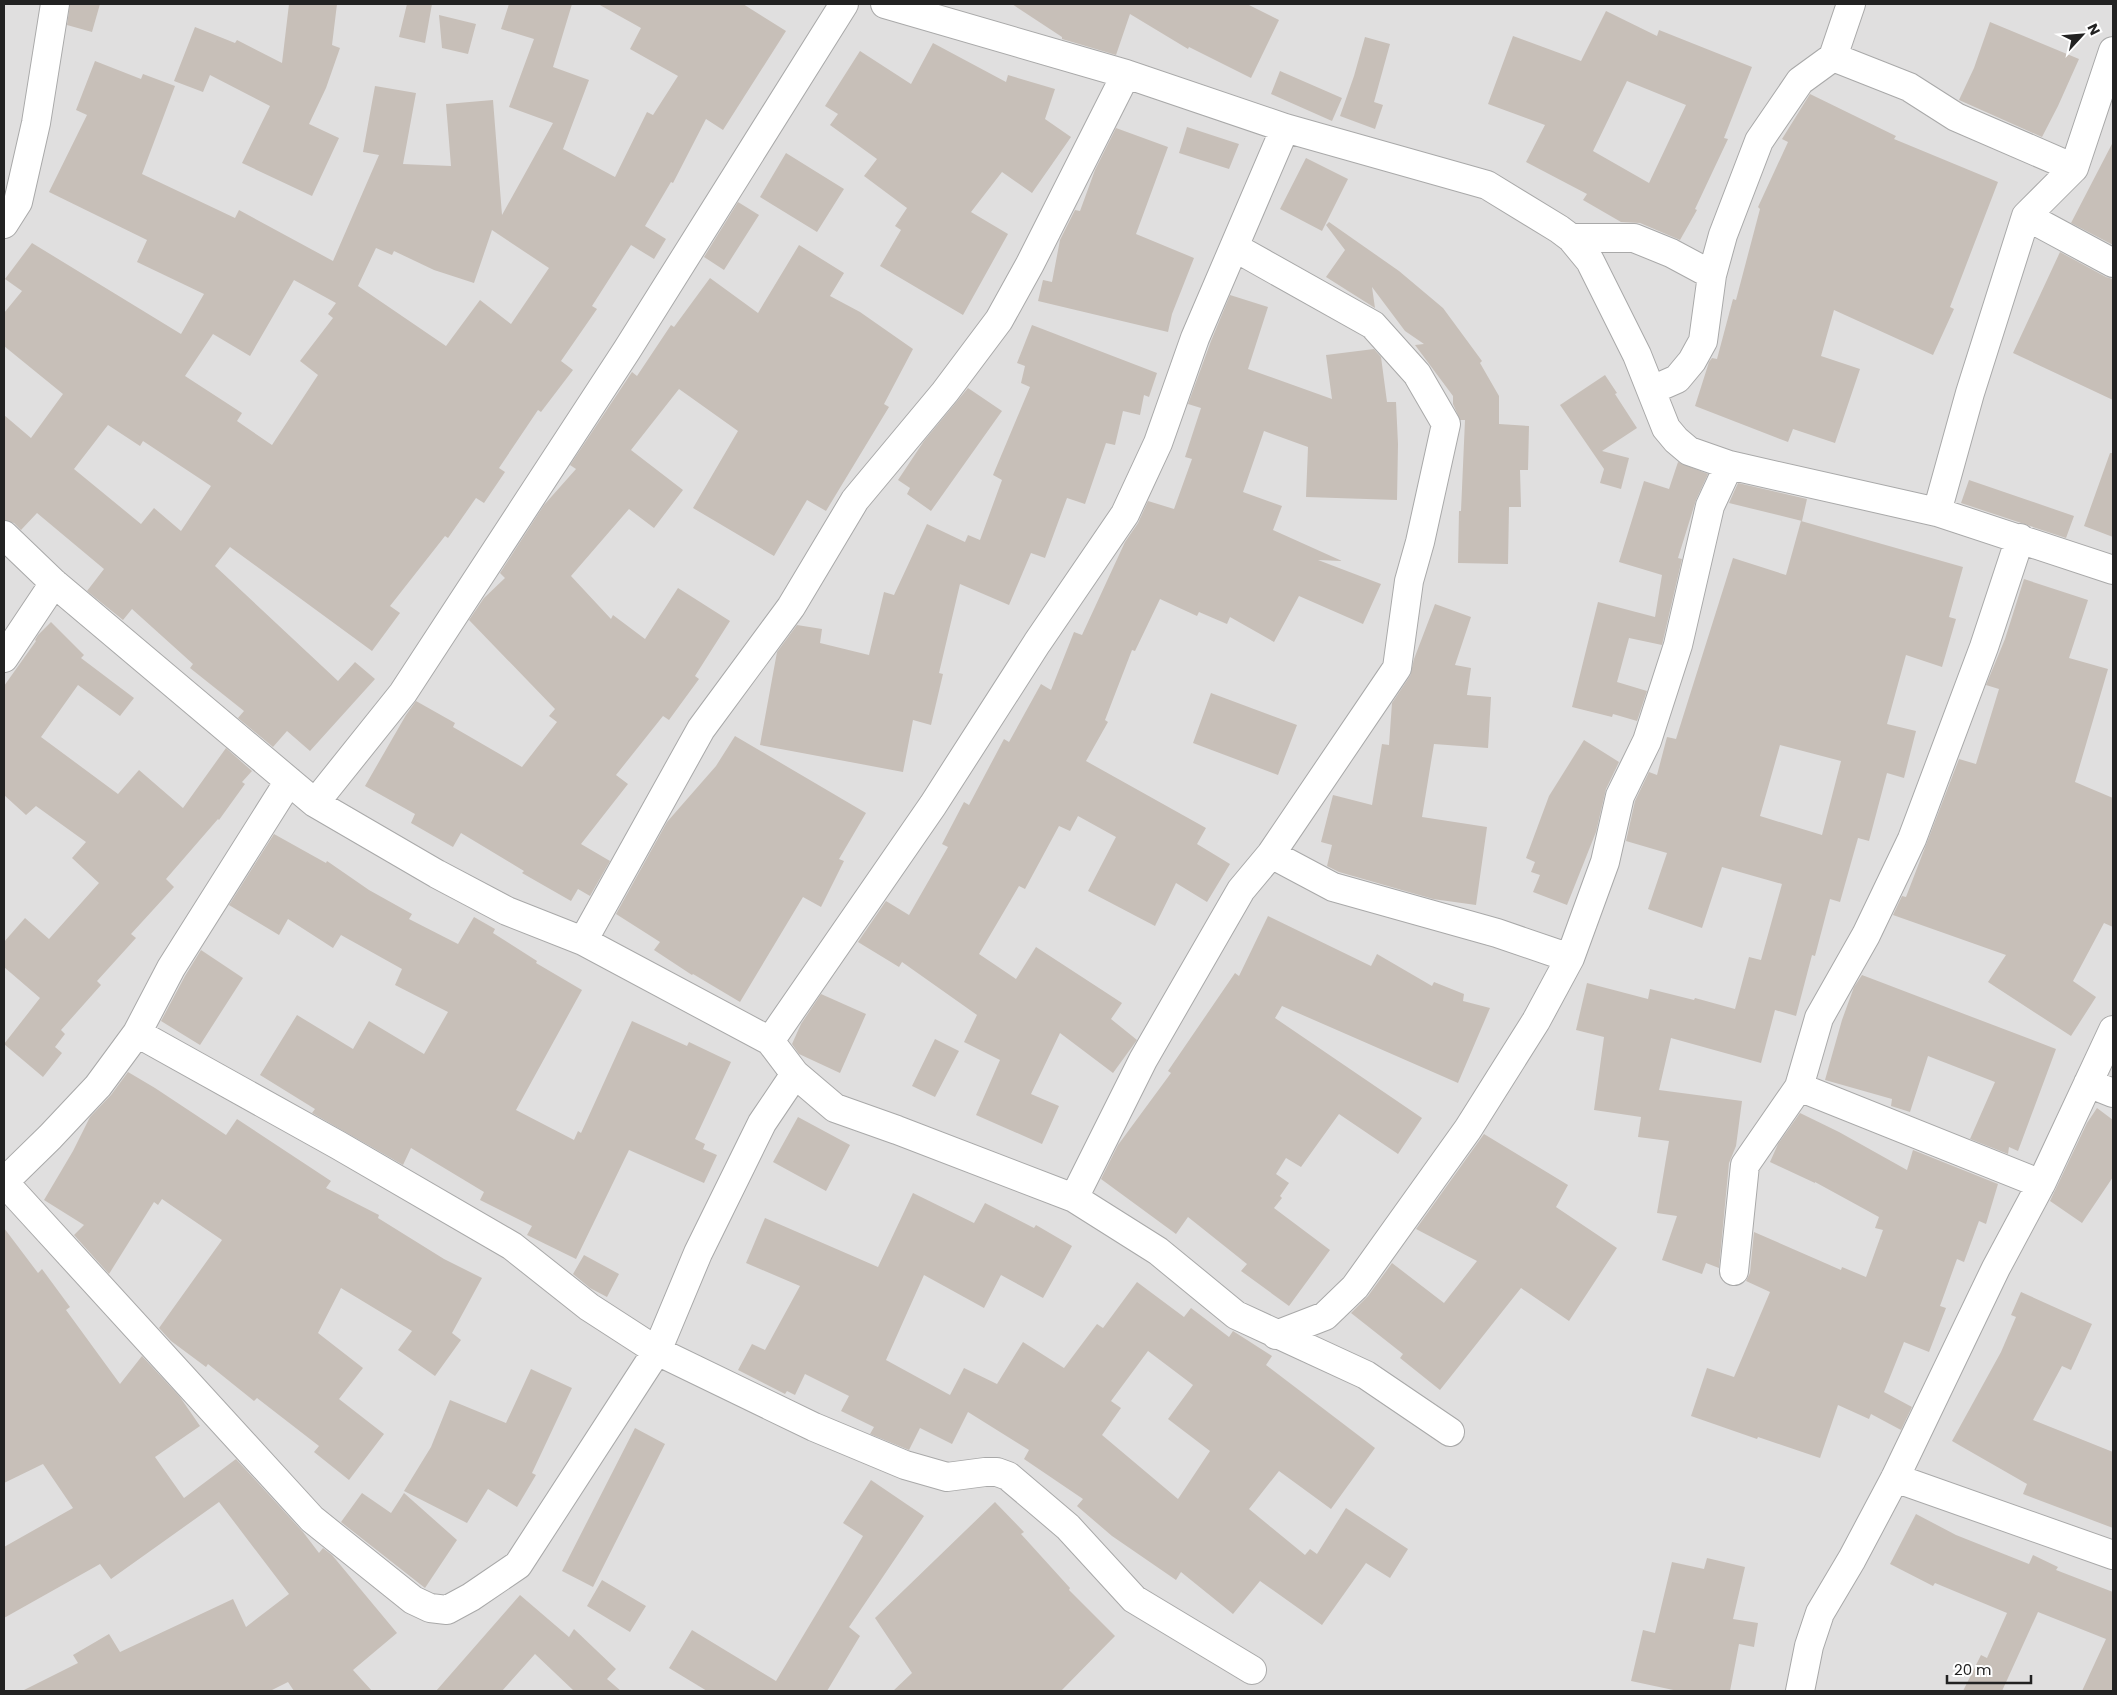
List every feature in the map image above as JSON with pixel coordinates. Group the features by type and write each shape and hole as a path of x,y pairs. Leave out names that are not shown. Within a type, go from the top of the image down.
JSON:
{"street":[{"path":"4,224 18,202 34,131 55,4"},
{"path":"315,803 414,677 627,350 844,4"},
{"path":"885,4 1126,74 1284,128 1487,186 1559,229 1571,238 1590,261 1637,355 1666,428 1689,451 1729,465 1937,512 2113,570"},
{"path":"1652,390 1677,379 1692,361 1703,341 1712,275 1723,235 1759,141 1800,81 1833,57 1851,4"},
{"path":"1937,512 1970,394 2026,216 2074,168 2113,51"},
{"path":"1833,57 1909,87 1956,117 2074,168"},
{"path":"583,941 701,729 791,607 855,500 945,392 999,320 1030,264 1126,74"},
{"path":"770,1040 933,805 1037,643 1125,514 1158,443 1195,338 1284,128"},
{"path":"2026,216 2113,263"},
{"path":"1571,238 1634,238 1671,253 1712,275"},
{"path":"1074,1198 1143,1060 1241,890 1272,854 1397,668 1409,581 1420,542 1446,424 1417,374 1373,325 1234,247"},
{"path":"1276,1335 1325,1316 1355,1287 1468,1129 1536,1021 1570,958 1606,862 1620,796 1647,741 1678,645 1710,506 1729,465"},
{"path":"4,535 54,583 315,803 437,874 498,906 583,941 770,1040 795,1074 835,1108 1074,1198 1158,1251 1236,1315 1366,1375 1450,1432"},
{"path":"1734,1271 1745,1165 1800,1087 1819,1018 1866,935 1912,839 1984,647 2020,538"},
{"path":"4,658 54,583"},
{"path":"289,781 171,968 137,1033 98,1086 4,1182 312,1519 413,1600 430,1608 447,1610 471,1597 518,1565 657,1351 698,1253 762,1123 795,1074"},
{"path":"1272,854 1333,887 1497,933 1570,958"},
{"path":"1800,1691 1809,1646 1820,1613 1852,1559 1895,1478 1996,1268 2041,1184 2113,1030"},
{"path":"137,1033 338,1145 512,1246 589,1306 657,1351 814,1427 905,1465 947,1477 985,1472 997,1472 1008,1476 1068,1527 1134,1599 1252,1670"},
{"path":"2088,1083 2113,1093"},
{"path":"1800,1087 2041,1184"},
{"path":"1895,1478 2113,1555"}],"shaded area":[{"path":"4,4 2113,4 2113,1691 4,1691"}],"building":[{"path":"70,4 100,4 92,32 67,25"},
{"path":"289,4 337,4 332,45 340,48 326,88 309,124 339,138 312,196 242,163 270,106 210,75 203,92 174,81 195,27 235,43 237,40 282,63"},
{"path":"407,4 432,4 425,43 399,37"},
{"path":"509,4 572,4 553,67 589,80 563,149 615,177 647,112 653,115 678,76 630,49 641,28 598,4 743,4 786,31 723,130 706,119 673,183 671,182 645,226 666,239 654,259 631,245 592,306 597,309 561,361 573,370 541,412 538,410 499,468 505,472 484,503 476,498 448,538 445,536 390,606 400,613 372,651 230,547 215,566 338,681 355,662 375,679 310,751 287,731 273,747 238,718 244,711 190,668 193,664 132,609 123,620 87,591 104,569 37,513 21,530 14,523 4,520 4,415 31,438 63,394 4,346 4,313 22,291 5,279 32,243 181,334 204,294 137,262 147,240 49,192 87,115 76,110 95,61 141,79 143,74 175,86 142,174 235,218 239,210 333,261 379,155 363,152 375,86 416,93 403,164 451,166 446,104 493,100 502,215 553,123 509,107 534,39 501,29","holes":["492,230 549,268 511,324 480,300 446,346 358,286 376,248 392,255 394,251 434,270 474,283","294,280 336,303 328,314 333,318 300,361 318,375 272,445 237,421 242,413 185,376 213,334 250,356","108,425 140,446 143,441 211,486 181,531 154,508 141,524 74,469"]},
{"path":"1012,4 1247,4 1279,20 1251,78 1189,47 1188,49 1130,14 1116,55 1062,39 1062,37"},
{"path":"1606,11 1657,36 1659,30 1752,67 1724,138 1728,139 1695,209 1697,210 1680,240 1640,223 1621,222 1583,200 1587,194 1526,162 1545,125 1488,104 1513,36 1581,61","holes":["1627,81 1686,105 1649,183 1593,151"]},
{"path":"439,15 476,24 468,54 442,48"},
{"path":"1990,22 2079,59 2042,137 1959,100 1974,68"},
{"path":"1365,37 1390,44 1374,102 1383,105 1375,129 1340,116"},
{"path":"933,43 1006,82 1008,75 1055,89 1045,119 1071,137 1032,193 1002,172 971,212 1008,234 963,315 880,266 901,230 895,226 907,208 864,176 877,159 830,125 838,114 825,106 860,51 911,84"},
{"path":"1280,71 1342,98 1332,121 1271,94"},
{"path":"1810,94 1896,136 1894,139 1998,182 1950,307 1954,309 1933,355 1834,310 1821,356 1860,369 1835,443 1793,429 1788,442 1695,406 1709,362 1712,358 1717,359 1733,299 1736,300 1760,209 1758,207 1788,142 1782,139"},
{"path":"1187,127 1239,144 1229,169 1179,153"},
{"path":"1116,128 1168,147 1136,234 1194,258 1172,314 1168,332 1038,301 1043,280 1052,282 1060,240 1075,210 1080,211 1095,170"},
{"path":"2113,142 2113,245 2071,223"},
{"path":"786,153 844,189 817,232 760,197"},
{"path":"1306,158 1348,179 1322,231 1280,209"},
{"path":"738,202 759,215 724,270 704,257"},
{"path":"1329,222 1399,271 1443,308 1482,361 1480,363 1499,396 1499,424 1529,426 1528,470 1520,470 1521,507 1509,507 1508,564 1458,563 1459,511 1461,511 1465,420 1460,420 1453,404 1453,396 1415,345 1424,344 1405,331 1372,287 1375,308 1326,277 1345,250 1326,225"},
{"path":"799,245 844,273 830,296 860,312 913,349 884,404 889,407 826,511 807,500 774,556 693,508 738,431 679,389 631,450 683,490 654,528 629,509 571,576 611,619 613,615 645,639 678,588 730,621 695,676 699,679 669,720 663,716 616,775 628,784 581,844 610,861 590,896 578,889 571,901 522,873 524,871 461,833 453,847 411,823 415,814 365,786 416,701 455,723 453,727 522,767 557,722 549,716 555,709 469,620 484,598 505,578 500,573 544,505 576,469 570,465 632,372 637,376 671,325 674,327 710,278 758,313"},
{"path":"2060,252 2113,279 2113,400 2013,353"},
{"path":"1230,295 1268,307 1248,369 1332,399 1326,355 1374,349 1381,357 1387,402 1396,402 1398,444 1397,500 1306,497 1308,447 1264,431 1243,492 1282,506 1273,530 1342,561 1318,560 1381,584 1363,624 1299,596 1274,642 1230,617 1227,624 1199,612 1197,616 1160,599 1135,651 1132,650 1105,720 1108,722 1086,761 1206,828 1197,844 1230,864 1207,902 1176,883 1155,926 1088,891 1116,837 1078,816 1070,831 1059,826 1025,889 1019,886 979,954 1016,979 1036,947 1122,1003 1111,1019 1137,1040 1113,1073 1060,1033 1031,1094 1059,1106 1042,1144 976,1115 1000,1060 964,1042 977,1015 902,962 899,967 858,942 886,901 909,915 948,847 942,844 964,802 969,805 1004,739 1009,742 1041,684 1051,690 1074,632 1082,635 1125,542 1138,523 1148,501 1174,509 1192,459 1185,457 1201,408 1188,404"},
{"path":"1032,325 1157,373 1149,397 1144,395 1140,415 1123,411 1115,445 1106,443 1085,504 1067,498 1045,558 1031,553 1009,605 960,584 939,673 943,674 931,725 913,720 903,772 760,745 777,652 797,625 822,629 820,643 869,655 884,592 894,595 927,524 965,542 968,535 980,540 1002,480 993,475 1030,387 1021,383 1025,366 1017,363"},
{"path":"1605,375 1637,428 1602,451 1629,458 1621,489 1600,483 1604,469 1560,405"},
{"path":"968,388 1002,411 931,511 907,494 910,488 898,480 924,441"},
{"path":"2110,453 2113,453 2113,537 2084,526"},
{"path":"1678,462 1708,474 1696,500 1678,558 1682,559 1662,645 1629,638 1617,682 1647,691 1637,721 1613,714 1612,717 1572,707 1598,602 1655,617 1662,575 1619,562 1644,481 1669,489"},
{"path":"1969,480 2074,516 2066,538 1961,503"},
{"path":"1738,483 1807,499 1802,521 1729,503"},
{"path":"1801,521 1963,567 1949,617 1956,619 1942,667 1906,655 1887,724 1916,731 1904,778 1887,773 1869,841 1858,838 1840,902 1830,899 1815,956 1812,955 1796,1016 1775,1010 1761,1063 1671,1038 1659,1090 1742,1101 1736,1146 1729,1163 1719,1268 1706,1263 1702,1274 1662,1260 1677,1216 1657,1213 1669,1141 1638,1137 1641,1117 1594,1110 1604,1037 1576,1030 1587,983 1648,999 1650,989 1694,1000 1695,998 1735,1009 1749,957 1761,960 1782,884 1722,867 1702,928 1648,909 1667,853 1626,841 1635,801 1649,772 1657,775 1667,737 1676,739 1733,558 1786,575","holes":["1780,745 1841,761 1822,835 1760,816"]},
{"path":"2024,579 2088,600 2069,658 2108,669 2075,782 2113,798 2113,927 2104,923 2073,981 2096,997 2071,1036 1988,982 2006,955 1893,915 1902,896 1906,897 1959,759 1976,764 1999,689 1986,685 2005,639"},
{"path":"1435,604 1471,617 1455,665 1471,668 1467,695 1491,697 1488,748 1434,744 1422,817 1487,827 1476,905 1433,899 1339,872 1327,866 1332,845 1321,842 1333,795 1372,805 1382,744 1389,745 1392,703 1410,676 1414,659"},
{"path":"51,622 84,655 81,658 134,698 120,716 78,685 41,737 118,794 139,770 183,808 226,748 252,771 242,782 245,784 219,820 166,879 174,887 131,934 136,938 97,981 101,985 61,1030 65,1034 55,1047 62,1053 43,1077 4,1044 40,998 4,967 4,942 25,918 49,939 99,883 72,858 86,842 36,806 26,815 4,795 4,686 36,641 38,635"},
{"path":"1211,693 1297,725 1278,775 1193,743"},
{"path":"735,736 866,813 839,859 844,861 821,907 803,897 740,1002 692,975 654,950 660,942 616,914 667,822 716,766"},
{"path":"1584,740 1619,762 1606,789 1596,832 1567,905 1533,892 1540,875 1531,872 1535,862 1526,858 1549,796"},
{"path":"274,834 326,863 327,861 369,890 412,914 409,919 458,944 474,917 495,929 493,933 537,961 536,963 582,990 516,1110 574,1140 578,1131 581,1133 632,1021 687,1046 689,1042 731,1062 695,1139 705,1144 703,1149 717,1155 704,1183 629,1150 576,1259 527,1235 532,1226 480,1200 484,1192 411,1148 403,1165 312,1113 315,1109 260,1075 297,1015 353,1049 369,1021 424,1054 448,1012 395,985 402,969 341,935 333,948 288,919 279,935 229,905"},
{"path":"1268,916 1371,966 1377,954 1432,986 1434,982 1464,994 1463,1001 1490,1008 1458,1083 1282,1006 1275,1018 1422,1118 1398,1154 1339,1114 1301,1167 1286,1158 1276,1174 1289,1183 1280,1196 1282,1198 1274,1208 1330,1250 1289,1306 1241,1271 1247,1264 1188,1217 1176,1234 1101,1179 1118,1145 1171,1073 1168,1071 1235,973 1239,976"},
{"path":"201,950 243,978 200,1045 161,1021"},
{"path":"1862,975 2056,1049 2018,1151 2009,1147 2008,1154 1970,1139 1995,1082 1928,1056 1910,1112 1891,1106 1892,1099 1825,1080 1842,1020 1854,987"},
{"path":"821,994 866,1014 840,1073 799,1054 792,1044 801,1024"},
{"path":"935,1039 959,1051 935,1097 912,1086"},
{"path":"128,1072 226,1135 237,1119 331,1181 326,1188 379,1215 378,1218 444,1259 482,1278 452,1333 461,1340 435,1376 398,1350 412,1331 341,1288 318,1333 363,1368 339,1399 384,1434 349,1480 314,1452 319,1446 257,1398 254,1401 208,1364 206,1367 171,1341 159,1328 222,1240 162,1199 158,1205 154,1202 109,1274 74,1235 84,1225 44,1200 73,1151 90,1117 111,1095"},
{"path":"2097,1108 2113,1120 2113,1177 2082,1223 2050,1201 2087,1123"},
{"path":"1800,1113 1839,1132 1907,1170 1913,1150 1998,1184 1986,1224 1979,1221 1964,1262 1957,1259 1940,1306 1946,1308 1929,1352 1904,1342 1884,1392 1912,1407 1901,1430 1871,1414 1869,1419 1838,1405 1820,1458 1691,1416 1707,1368 1734,1377 1770,1292 1746,1281 1750,1273 1754,1232 1841,1270 1842,1267 1866,1277 1883,1230 1875,1228 1879,1217 1815,1182 1770,1162 1778,1144"},
{"path":"798,1117 850,1145 826,1191 773,1162"},
{"path":"1484,1134 1568,1185 1556,1207 1617,1248 1569,1321 1521,1288 1440,1390 1400,1358 1403,1354 1351,1313 1368,1296 1392,1263 1444,1303 1477,1261 1416,1229"},
{"path":"913,1193 974,1223 985,1203 1034,1228 1036,1225 1072,1246 1043,1298 1001,1275 984,1308 924,1275 886,1360 950,1395 964,1368 997,1384 1023,1342 1064,1368 1097,1324 1103,1328 1137,1282 1184,1317 1191,1308 1229,1337 1233,1331 1272,1356 1266,1365 1375,1448 1331,1509 1279,1471 1249,1509 1305,1555 1310,1549 1317,1554 1346,1508 1408,1549 1390,1578 1366,1563 1322,1625 1260,1581 1233,1614 1181,1572 1176,1580 1112,1536 1077,1506 1083,1499 1024,1459 1029,1450 968,1412 952,1444 920,1428 909,1450 870,1434 874,1427 841,1411 849,1396 805,1374 795,1395 787,1391 785,1394 738,1370 752,1344 765,1350 800,1286 746,1263 765,1218 878,1267","holes":["1148,1351 1193,1385 1168,1419 1210,1451 1178,1499 1102,1435 1121,1408 1111,1401"]},
{"path":"4,1228 38,1273 42,1269 70,1307 66,1310 120,1384 142,1356 180,1397 200,1426 155,1457 184,1498 236,1459 303,1532 319,1553 323,1548 332,1555 397,1633 353,1670 372,1691 294,1691 288,1682 270,1691 22,1691 78,1663 73,1655 109,1634 120,1652 233,1599 246,1627 289,1594 219,1502 111,1579 100,1564 4,1618 4,1547 73,1508 43,1464 4,1483"},
{"path":"584,1255 619,1274 607,1297 590,1288 573,1274"},
{"path":"2021,1292 2092,1324 2071,1370 2062,1366 2033,1420 2113,1452 2113,1528 2023,1494 2027,1484 1952,1441 2001,1352 2016,1317 2011,1315"},
{"path":"531,1369 572,1388 532,1473 536,1475 517,1507 488,1489 467,1523 404,1491 431,1447 450,1400 506,1423"},
{"path":"635,1428 665,1444 593,1587 562,1571"},
{"path":"871,1480 924,1516 849,1627 860,1636 827,1691 707,1691 669,1668 692,1630 776,1681 863,1536 843,1523"},
{"path":"362,1493 391,1513 404,1493 457,1540 425,1588 341,1522"},
{"path":"995,1502 1024,1532 1021,1534 1070,1588 1069,1590 1115,1636 1061,1691 893,1691 912,1673 875,1618"},
{"path":"1916,1514 1956,1535 2029,1564 2033,1555 2058,1567 2056,1570 2113,1592 2113,1691 2082,1691 2106,1639 2038,1612 2002,1691 1963,1691 1981,1655 1987,1658 2007,1613 1935,1583 1933,1586 1890,1564"},
{"path":"1707,1558 1745,1567 1733,1619 1758,1623 1754,1647 1739,1644 1730,1691 1678,1691 1631,1681 1643,1630 1655,1633 1672,1562 1704,1569"},
{"path":"602,1580 646,1606 630,1632 587,1606"},
{"path":"520,1595 569,1637 574,1629 616,1669 607,1679 621,1691 574,1691 535,1654 502,1691 436,1691"}]}
